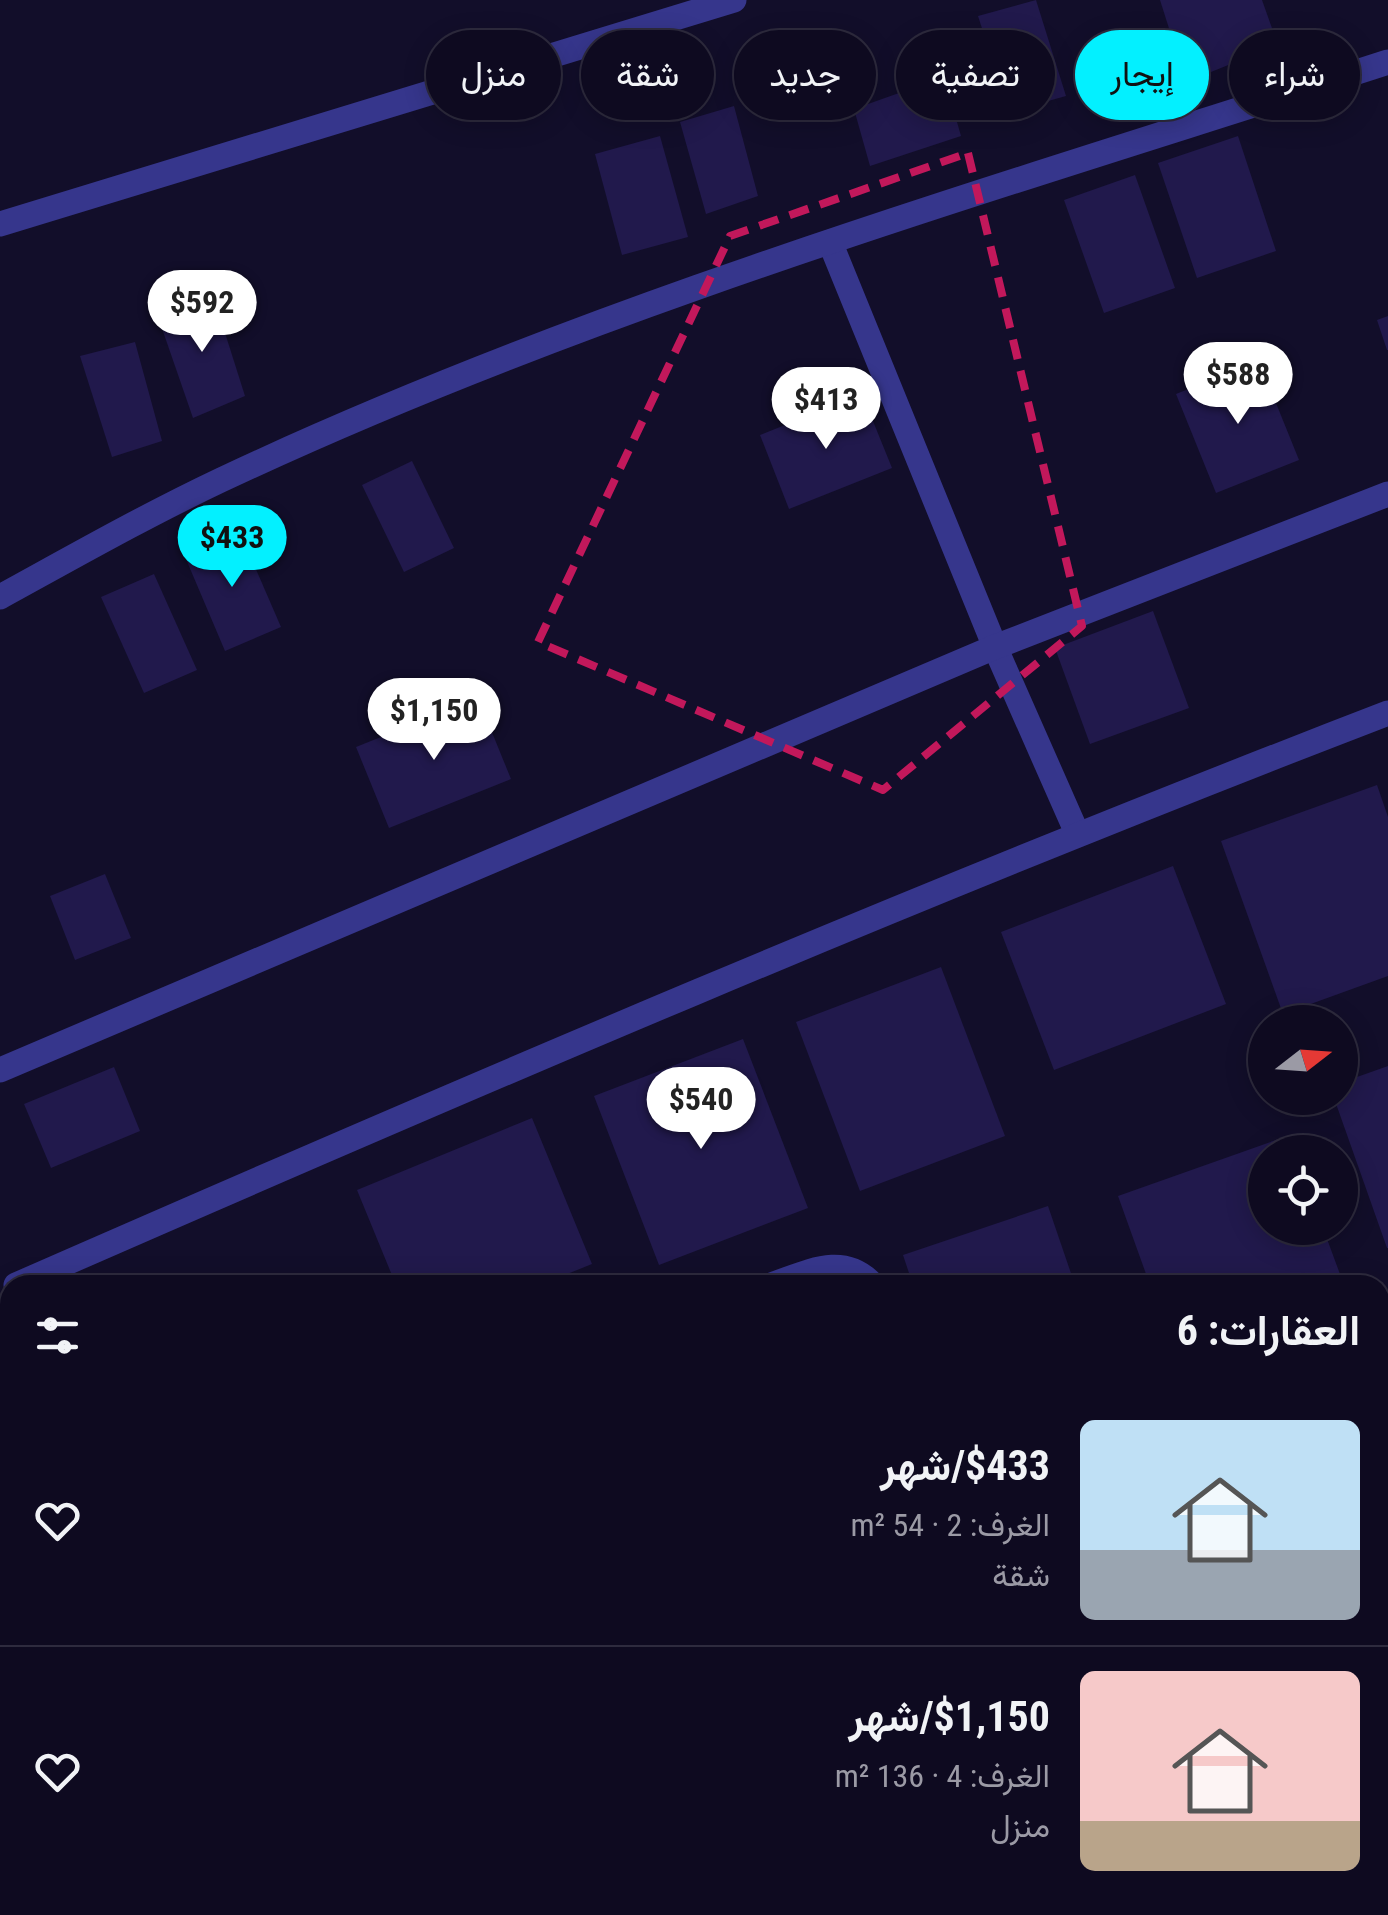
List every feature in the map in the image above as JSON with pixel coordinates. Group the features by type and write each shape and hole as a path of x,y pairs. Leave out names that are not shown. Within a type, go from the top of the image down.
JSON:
{"street":[{"path":"0,224 734,0"},
{"path":"0,597 224,479 479,372 830,242 1388,62"},
{"path":"830,242 995,647 1077,833"},
{"path":"0,1070 995,647 1388,494"},
{"path":"38,1275 470,1086 1077,833 1388,713"},
{"path":"808,1275 842,1266 862,1275"}],"highlighted area":[{"path":"968,153 1082,626 883,790 538,642 730,236"}],"building":[{"path":"1036,0 1045,30 983,30 978,16"},
{"path":"1160,0 1262,0 1273,30 1229,30 1229,65 1209,73 1209,30 1170,30"},
{"path":"1055,61 1066,96 1055,99"},
{"path":"896,94 896,120 956,120 961,136 870,166 857,120 876,120 876,101"},
{"path":"734,106 734,120 738,120 758,196 706,214 680,122 714,120 714,112"},
{"path":"660,136 688,237 622,255 595,154"},
{"path":"1238,136 1276,251 1197,278 1158,163"},
{"path":"1135,175 1175,288 1104,313 1064,200"},
{"path":"213,295 245,396 193,418 157,314"},
{"path":"1388,316 1388,350 1387,350 1377,320"},
{"path":"135,342 162,441 112,457 80,356"},
{"path":"1259,361 1299,460 1216,493 1176,394"},
{"path":"862,394 892,468 789,509 760,435"},
{"path":"412,461 454,548 404,572 362,485"},
{"path":"238,528 281,627 225,651 183,552"},
{"path":"154,574 197,670 144,693 101,597"},
{"path":"1153,611 1189,708 1090,744 1055,648"},
{"path":"478,698 511,779 389,828 356,747"},
{"path":"1377,785 1388,817 1388,976 1308,1005 1280,1005 1221,841"},
{"path":"1173,866 1226,1004 1054,1070 1001,932"},
{"path":"105,874 131,938 75,960 50,896"},
{"path":"941,967 1005,1136 860,1191 796,1022"},
{"path":"743,1039 808,1208 659,1265 594,1096"},
{"path":"1388,1066 1388,1248 1358,1166 1358,1135 1347,1135 1340,1115 1358,1115 1358,1077"},
{"path":"114,1067 140,1131 51,1168 24,1104"},
{"path":"532,1118 592,1264 565,1275 392,1275 357,1190"},
{"path":"1248,1150 1248,1245 1329,1245 1340,1275 1146,1275 1118,1196"},
{"path":"1048,1206 1072,1275 910,1275 903,1255"}]}
